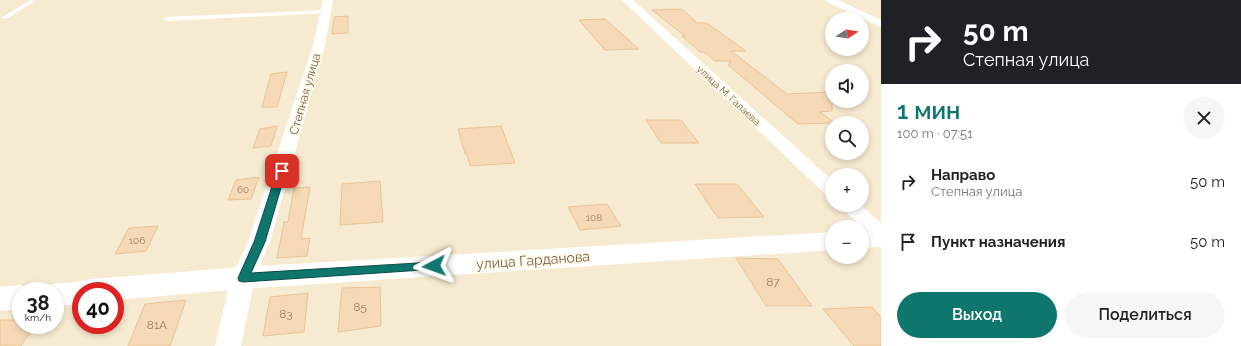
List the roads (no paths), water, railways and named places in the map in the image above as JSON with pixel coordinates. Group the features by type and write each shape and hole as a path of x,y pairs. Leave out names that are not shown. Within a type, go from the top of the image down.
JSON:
{"street":[{"name":"улица М. Галаева","path":"627,0 825,184"},
{"path":"830,0 881,24"},
{"name":"Степная улица","path":"228,346 243,278 259,242 295,129 320,45 327,6"},
{"path":"856,212 881,235"},
{"path":"869,239 881,238"},
{"name":"улица Гарданова","path":"124,288 243,278 825,241"},
{"path":"0,299 12,298"}],"lane":[{"path":"4,18 34,0"},
{"path":"166,19 327,6"}]}
